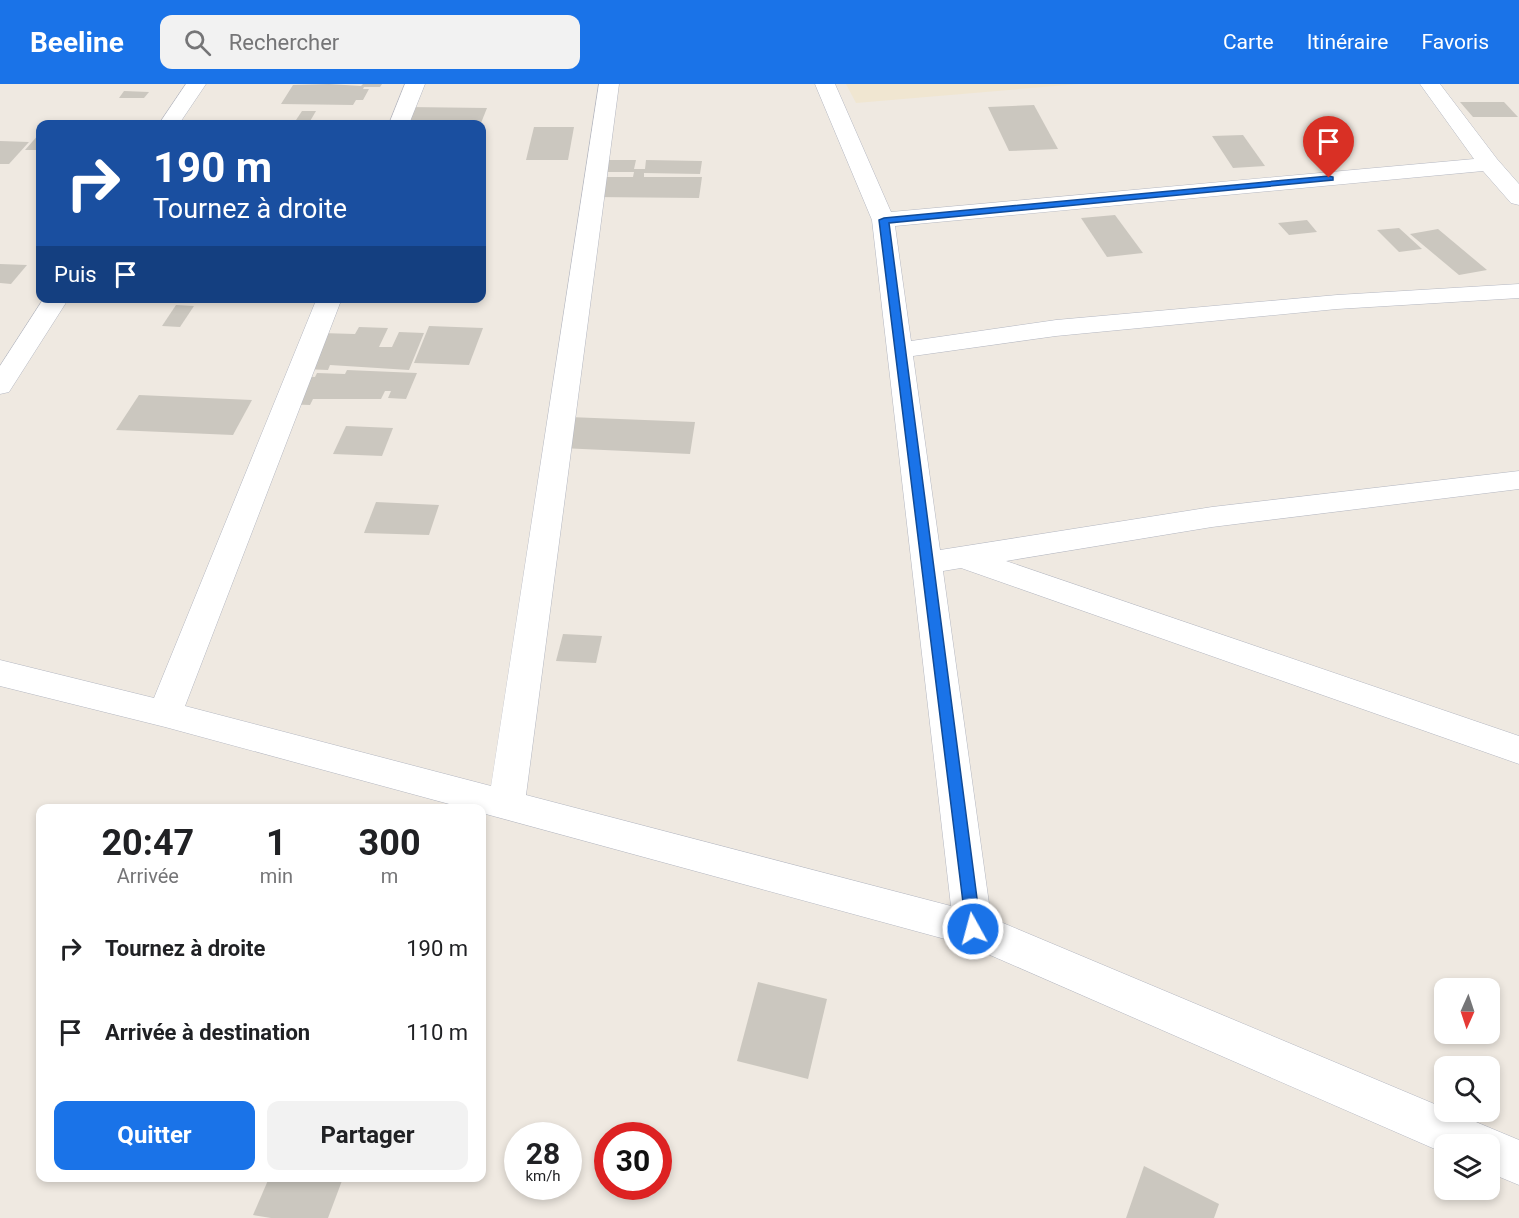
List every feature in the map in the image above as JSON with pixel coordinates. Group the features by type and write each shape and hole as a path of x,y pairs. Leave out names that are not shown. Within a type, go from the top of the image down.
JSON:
{"street":[{"path":"172,120 196,84"},
{"path":"401,120 415,84"},
{"path":"506,805 609,84"},
{"path":"825,84 884,220 973,929"},
{"path":"1430,84 1489,164 1519,198"},
{"path":"884,220 1489,164"},
{"path":"900,350 1056,328 1337,302 1519,291"},
{"path":"0,386 54,303"},
{"path":"165,714 328,303"},
{"path":"927,563 965,559 1212,517 1519,480"},
{"path":"965,559 1519,750"},
{"path":"0,673 165,714 973,929 1453,1134"},
{"path":"1500,1154 1519,1163"}],"shaded area":[{"path":"846,84 1079,84 856,103"}],"building":[{"path":"363,84 382,84 380,87 364,87 363,89 369,89 363,100 356,100 353,105 281,104 293,85 361,86"},
{"path":"124,91 149,92 144,98 119,98"},
{"path":"1460,102 1504,102 1518,117 1473,117"},
{"path":"1034,105 1058,149 1009,151 988,107"},
{"path":"408,107 487,108 482,120 402,120"},
{"path":"302,111 316,111 311,120 296,120"},
{"path":"534,127 574,127 568,160 526,160"},
{"path":"1243,135 1265,166 1233,168 1212,136"},
{"path":"36,138 36,150 25,150"},
{"path":"0,141 29,142 9,164 0,164"},
{"path":"601,160 636,160 634,169 645,169 646,160 702,161 700,174 644,173 644,177 702,177 699,198 593,197 598,177 633,177 634,172 599,172"},
{"path":"1115,215 1143,253 1107,257 1081,218"},
{"path":"1307,220 1317,232 1289,235 1278,223"},
{"path":"1399,228 1422,249 1399,252 1377,230"},
{"path":"1438,229 1487,270 1459,275 1410,234"},
{"path":"0,264 27,265 11,284 0,283"},
{"path":"176,305 194,306 180,327 162,326"},
{"path":"429,326 483,328 469,365 414,363"},
{"path":"359,327 388,328 379,347 392,347 399,332 424,333 409,370 330,365 328,370 302,369 321,333 355,334"},
{"path":"347,370 417,373 406,399 388,398 391,391 385,391 381,399 313,399 310,405 283,404 297,376 315,377 317,373 345,374"},
{"path":"139,395 252,400 233,435 116,430"},
{"path":"569,417 695,422 690,454 561,448"},
{"path":"346,426 393,428 382,456 333,454"},
{"path":"376,502 439,505 429,535 364,533"},
{"path":"563,634 602,636 596,663 556,661"},
{"path":"758,982 827,999 808,1079 737,1061"},
{"path":"1144,1166 1219,1204 1214,1218 1126,1218"},
{"path":"267,1182 342,1182 328,1218 271,1218 253,1215"}],"route":[{"path":"973,929 884,220 1329,178"}]}
